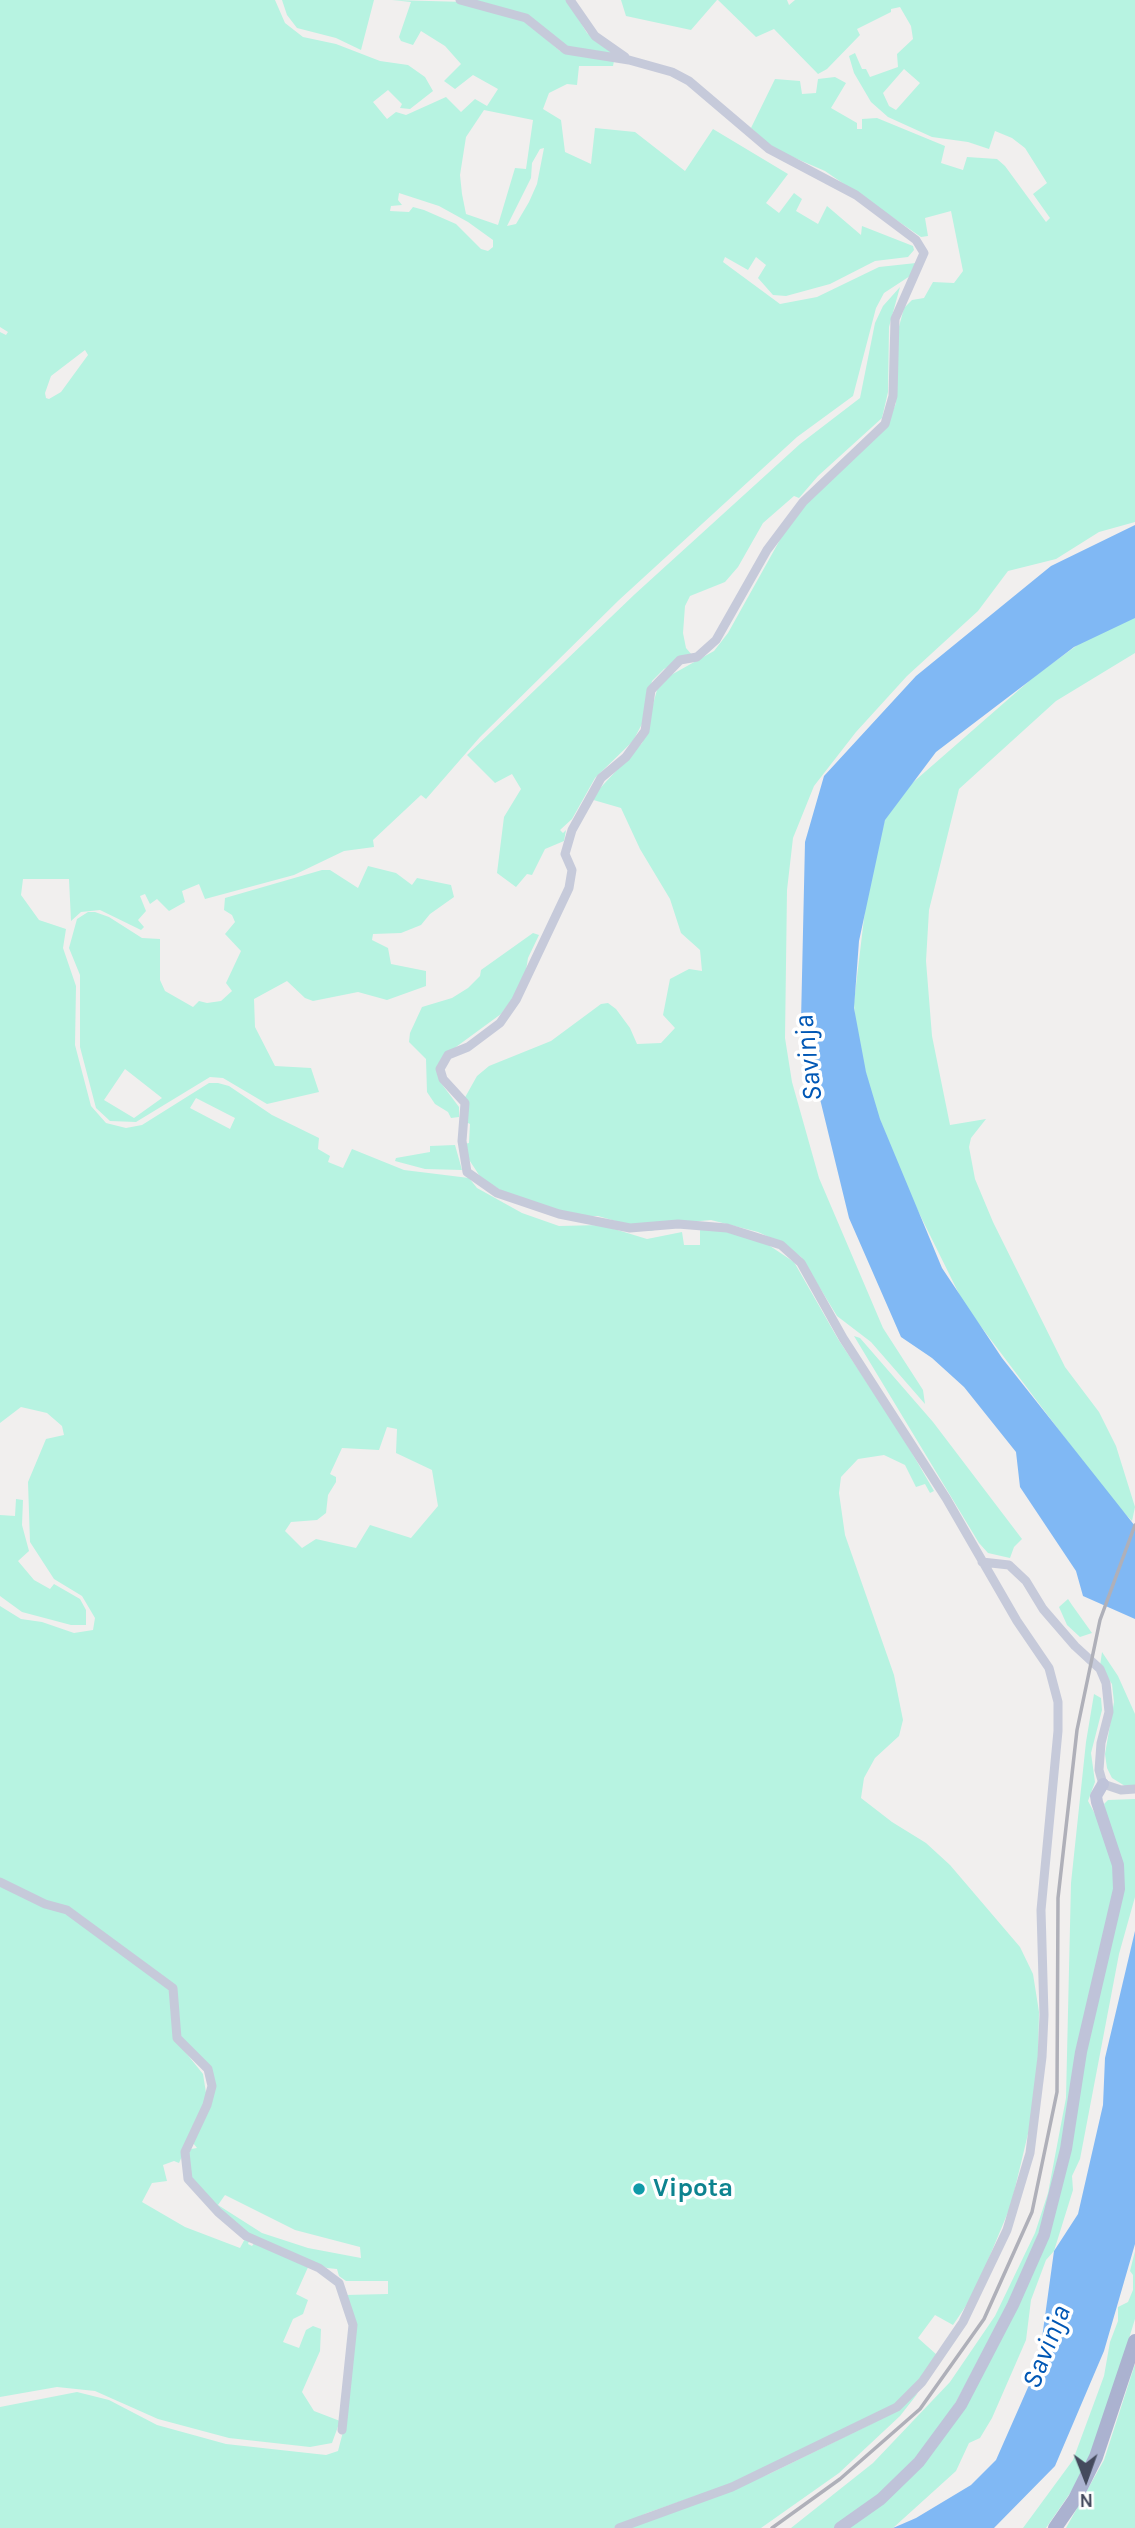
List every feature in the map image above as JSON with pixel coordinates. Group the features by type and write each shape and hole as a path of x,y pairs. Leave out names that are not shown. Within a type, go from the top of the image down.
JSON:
{"main road":[{"path":"1055,2528 1075,2499 1096,2457 1135,2342"}],"street":[{"path":"460,0 498,8 526,18 566,50 629,60 672,72 689,80 769,149 856,195 916,240 924,253 895,319 893,396 885,424 803,502 767,550 716,640 697,657 680,660 651,690 645,731 626,757 601,778 572,830 565,854 572,870 569,888 516,1000 500,1023 468,1047 448,1055 440,1069 443,1079 465,1103 462,1142 467,1172 497,1193 559,1214 630,1228 678,1224 727,1228 781,1245 802,1263 843,1338 946,1498 982,1562 1049,1668 1058,1702 1058,1731 1041,1910 1044,2015 1040,2076 1030,2153 1007,2230 963,2322 922,2382 897,2407 732,2487 620,2528"},
{"path":"570,0 595,36 629,60"},
{"path":"841,2528 881,2499 919,2462 955,2413 1013,2305 1044,2235 1066,2149 1081,2052 1119,1889 1118,1865 1096,1796 1103,1784 1099,1769 1101,1742 1109,1712 1107,1683 1100,1669 1043,1609 1026,1581 1009,1565 982,1562"},
{"path":"1103,1784 1121,1790 1135,1789"},
{"path":"0,1882 45,1904 67,1910 173,1988 177,2038 208,2068 212,2086 207,2105 185,2152 188,2179 218,2212 246,2236 319,2268 339,2283 353,2325 342,2430"}],"green space":[{"path":"0,0 275,0 285,23 303,37 336,44 380,61 408,65 425,77 433,91 410,109 400,108 402,104 388,90 373,102 387,119 396,112 406,115 446,97 461,112 475,99 487,106 498,89 473,75 455,89 444,81 461,64 445,46 421,31 413,45 401,41 399,37 411,2 392,0 466,2 524,20 560,51 614,61 613,66 579,66 577,85 567,84 549,93 543,109 561,120 565,152 591,164 595,128 635,132 685,171 713,129 788,174 766,203 779,213 794,193 802,199 796,211 818,224 827,206 861,235 862,226 913,246 914,250 908,257 875,261 830,284 786,296 773,295 758,278 766,265 756,257 748,270 725,257 723,262 780,304 817,297 879,267 916,263 910,276 884,293 876,308 853,396 797,437 619,600 480,737 426,799 421,795 373,840 374,847 344,851 294,875 205,899 199,884 182,891 185,902 169,911 157,899 150,904 145,894 140,896 146,911 138,920 144,927 141,930 100,910 81,912 71,921 69,879 23,879 21,895 39,920 66,929 63,948 76,986 75,1045 91,1106 106,1123 126,1128 142,1125 209,1083 218,1083 229,1086 272,1115 319,1138 318,1149 330,1156 328,1162 343,1168 352,1149 404,1170 469,1178 477,1188 522,1213 559,1226 601,1225 647,1239 682,1232 684,1245 700,1245 700,1229 720,1230 767,1244 794,1262 838,1339 901,1434 934,1491 930,1493 925,1484 916,1487 905,1465 884,1455 858,1459 841,1477 839,1493 845,1535 894,1675 903,1720 899,1736 875,1758 864,1778 861,1798 926,1843 950,1865 1020,1947 1033,1974 1039,2012 1038,2058 1032,2117 1011,2205 974,2294 953,2325 935,2315 918,2338 937,2355 923,2377 895,2404 748,2478 647,2513 614,2528 0,2528 0,2407 77,2392 109,2400 157,2425 226,2444 326,2455 338,2451 344,2428 355,2328 345,2295 388,2294 388,2281 346,2281 339,2276 337,2269 327,2268 253,2237 196,2188 184,2163 191,2149 197,2148 193,2143 210,2102 207,2075 179,2037 170,1997 174,2038 203,2074 207,2099 179,2163 174,2161 163,2165 167,2181 152,2183 142,2202 185,2227 240,2248 246,2237 250,2239 248,2244 252,2246 255,2242 309,2265 296,2294 308,2300 303,2314 293,2319 283,2342 299,2348 306,2330 313,2326 321,2329 320,2351 302,2392 314,2411 340,2421 332,2443 310,2447 229,2438 158,2419 95,2391 57,2387 0,2397 0,1606 21,1619 42,1622 74,1633 93,1630 95,1618 82,1596 54,1579 30,1542 28,1482 46,1439 64,1435 62,1426 47,1413 21,1407 0,1423 0,332 6,335 8,332 0,327","holes":["484,110 533,120 526,169 515,168 498,225 466,214 460,175 466,137","544,148 537,184 529,202 516,224 507,226 531,178 532,163 540,149","399,193 439,206 493,240 493,247 488,251 481,249 456,224 424,210 413,207 409,212 390,211 391,206 402,205 398,200","85,350 88,355 61,392 49,399 45,393 51,376","196,1098 235,1118 230,1129 190,1108","387,1427 397,1429 396,1453 432,1470 438,1506 411,1538 370,1525 356,1548 316,1539 302,1548 285,1531 291,1522 317,1520 326,1513 328,1495 336,1482 336,1477 330,1474 342,1448 379,1450","225,2195 295,2230 360,2247 361,2258 308,2248 262,2233 218,2205"]},
{"path":"282,0 374,0 361,50 336,38 297,28 287,15"},
{"path":"474,0 567,0 587,33 614,51 612,55 565,47 520,13"},
{"path":"621,0 717,0 691,30 626,16"},
{"path":"718,0 787,0 789,5 795,0 1135,0 1135,522 1099,532 1056,559 1008,571 978,611 907,676 856,732 814,786 793,838 787,890 785,1038 792,1082 819,1178 883,1328 923,1390 925,1404 871,1342 837,1316 801,1257 782,1243 758,1232 711,1220 679,1223 651,1231 598,1216 558,1217 510,1196 481,1178 466,1155 464,1144 469,1143 470,1124 466,1122 463,1101 477,1076 489,1066 551,1041 601,1004 608,1003 616,1009 630,1028 637,1044 661,1043 675,1028 663,1015 670,979 689,969 702,971 700,950 681,933 670,899 640,849 621,808 590,799 642,743 657,690 671,675 714,651 728,633 786,529 823,483 886,428 896,403 897,334 904,308 912,300 924,298 933,282 954,283 963,271 951,211 925,218 928,236 921,237 825,171 774,149 751,128 775,79 800,81 802,94 816,93 818,79 835,77 846,83 831,108 857,123 857,129 862,129 862,119 877,118 945,146 941,163 963,170 967,157 997,159 1046,222 1050,218 1033,194 1047,183 1025,148 1012,138 995,131 989,149 968,142 932,137 888,117 871,102 854,73 849,56 855,53 862,69 866,69 870,77 898,67 897,54 913,39 911,26 900,7 891,9 891,12 857,29 860,35 827,69 818,74 774,29 756,37","holes":["904,69 920,83 896,110 889,106 883,93"]},
{"path":"900,287 889,327 888,392 882,418 818,476 799,498 794,496 763,523 738,567 725,582 690,596 685,606 683,633 686,648 692,655 664,669 652,681 643,722 633,741 595,778 572,819 560,830 563,833 566,830 564,841 545,849 532,875 527,874 516,887 497,873 504,817 521,789 512,774 495,783 467,755 635,594 800,444 860,398 875,323 883,306"},
{"path":"1135,616 1135,653 1056,701 959,789 929,910 926,961 932,1036 950,1125 986,1119 971,1138 969,1147 975,1179 993,1222 1065,1367 1099,1412 1116,1446 1135,1507 1132,1521 1110,1498 964,1304 882,1138 855,1029 854,1002 868,885 886,815 902,792 1036,675 1083,641"},
{"path":"368,866 396,873 412,885 417,878 451,885 454,897 430,914 421,925 401,933 373,934 372,940 388,948 391,964 426,971 426,986 387,1000 358,992 313,1001 305,998 287,981 254,999 255,1027 275,1066 311,1068 319,1092 267,1104 223,1078 210,1077 136,1122 110,1121 96,1108 80,1047 80,975 69,948 77,919 88,912 95,912 109,917 142,938 160,939 160,980 165,991 193,1007 199,1001 221,1001 232,991 226,983 241,951 225,934 235,922 232,915 224,910 225,898 322,870 330,870 358,888","holes":["125,1069 162,1098 134,1118 104,1100"]},
{"path":"533,933 539,935 528,958 524,983 501,1014 445,1055 441,1083 459,1107 459,1117 451,1118 448,1112 435,1104 427,1092 426,1059 409,1042 410,1033 422,1007 452,998 468,988 480,976 481,970"},
{"path":"455,1145 462,1170 425,1169 395,1161 396,1158 430,1152 430,1146"},
{"path":"854,1336 860,1338 933,1422 1022,1539 1014,1547 1010,1558 988,1553 979,1543"},
{"path":"16,1499 23,1500 22,1525 29,1551 18,1561 34,1580 50,1589 54,1584 80,1599 86,1610 86,1625 71,1625 22,1612 0,1596 0,1515 15,1516"},
{"path":"1068,1599 1092,1633 1080,1637 1067,1625 1059,1607"},
{"path":"1102,1652 1118,1676 1135,1714 1135,1786 1125,1786 1112,1778 1107,1768 1105,1754 1114,1702 1112,1684 1100,1666"},
{"path":"1094,1694 1101,1698 1102,1710 1091,1753 1095,1782 1088,1801 1110,1842 1115,1893 1049,2204 1018,2289 940,2431 887,2489 835,2528 791,2528 873,2463 950,2382 995,2316 1035,2233 1048,2193 1066,2098 1071,1883 1086,1742"},
{"path":"1135,1799 1135,1897 1119,1954 1080,2159 1072,2176 1073,2190 1054,2251 1046,2260 1031,2300 1026,2340 992,2418 980,2438 969,2443 956,2471 893,2528 847,2528 947,2429 1030,2278 1074,2105 1122,1893 1104,1804 1108,1800"},
{"path":"1135,2251 1135,2319 1106,2413 1088,2460 1075,2486 1046,2528 1023,2528 1073,2460 1104,2376 1110,2342 1118,2321 1118,2307 1128,2302 1133,2290 1133,2275 1130,2271"},
{"path":"1135,2364 1135,2528 1066,2528 1104,2460"},
{"path":"918,2393 900,2416 839,2473 761,2528 629,2528 769,2474 871,2424"}],"water":[{"path":"1135,525 1135,618 1074,647 936,752 885,820 859,941 854,1008 866,1072 880,1119 942,1268 1002,1358 1135,1526 1135,1619 1083,1596 1076,1571 1020,1487 1016,1452 964,1387 932,1358 901,1337 849,1218 801,1021 805,842 824,776 916,676 1051,566"},
{"name":"Savinja","path":"1135,1931 1135,2244 1104,2351 1055,2466 994,2528 893,2528 916,2518 971,2485 996,2460 1033,2376 1042,2338 1054,2251 1078,2214 1103,2105 1105,2058"}],"railway":[{"path":"772,2528 840,2479 920,2409 984,2319 1032,2212 1057,2092 1058,1898 1077,1730 1100,1620 1135,1525"}],"place":[{"name":"Vipota","path":"639,2189"}]}
